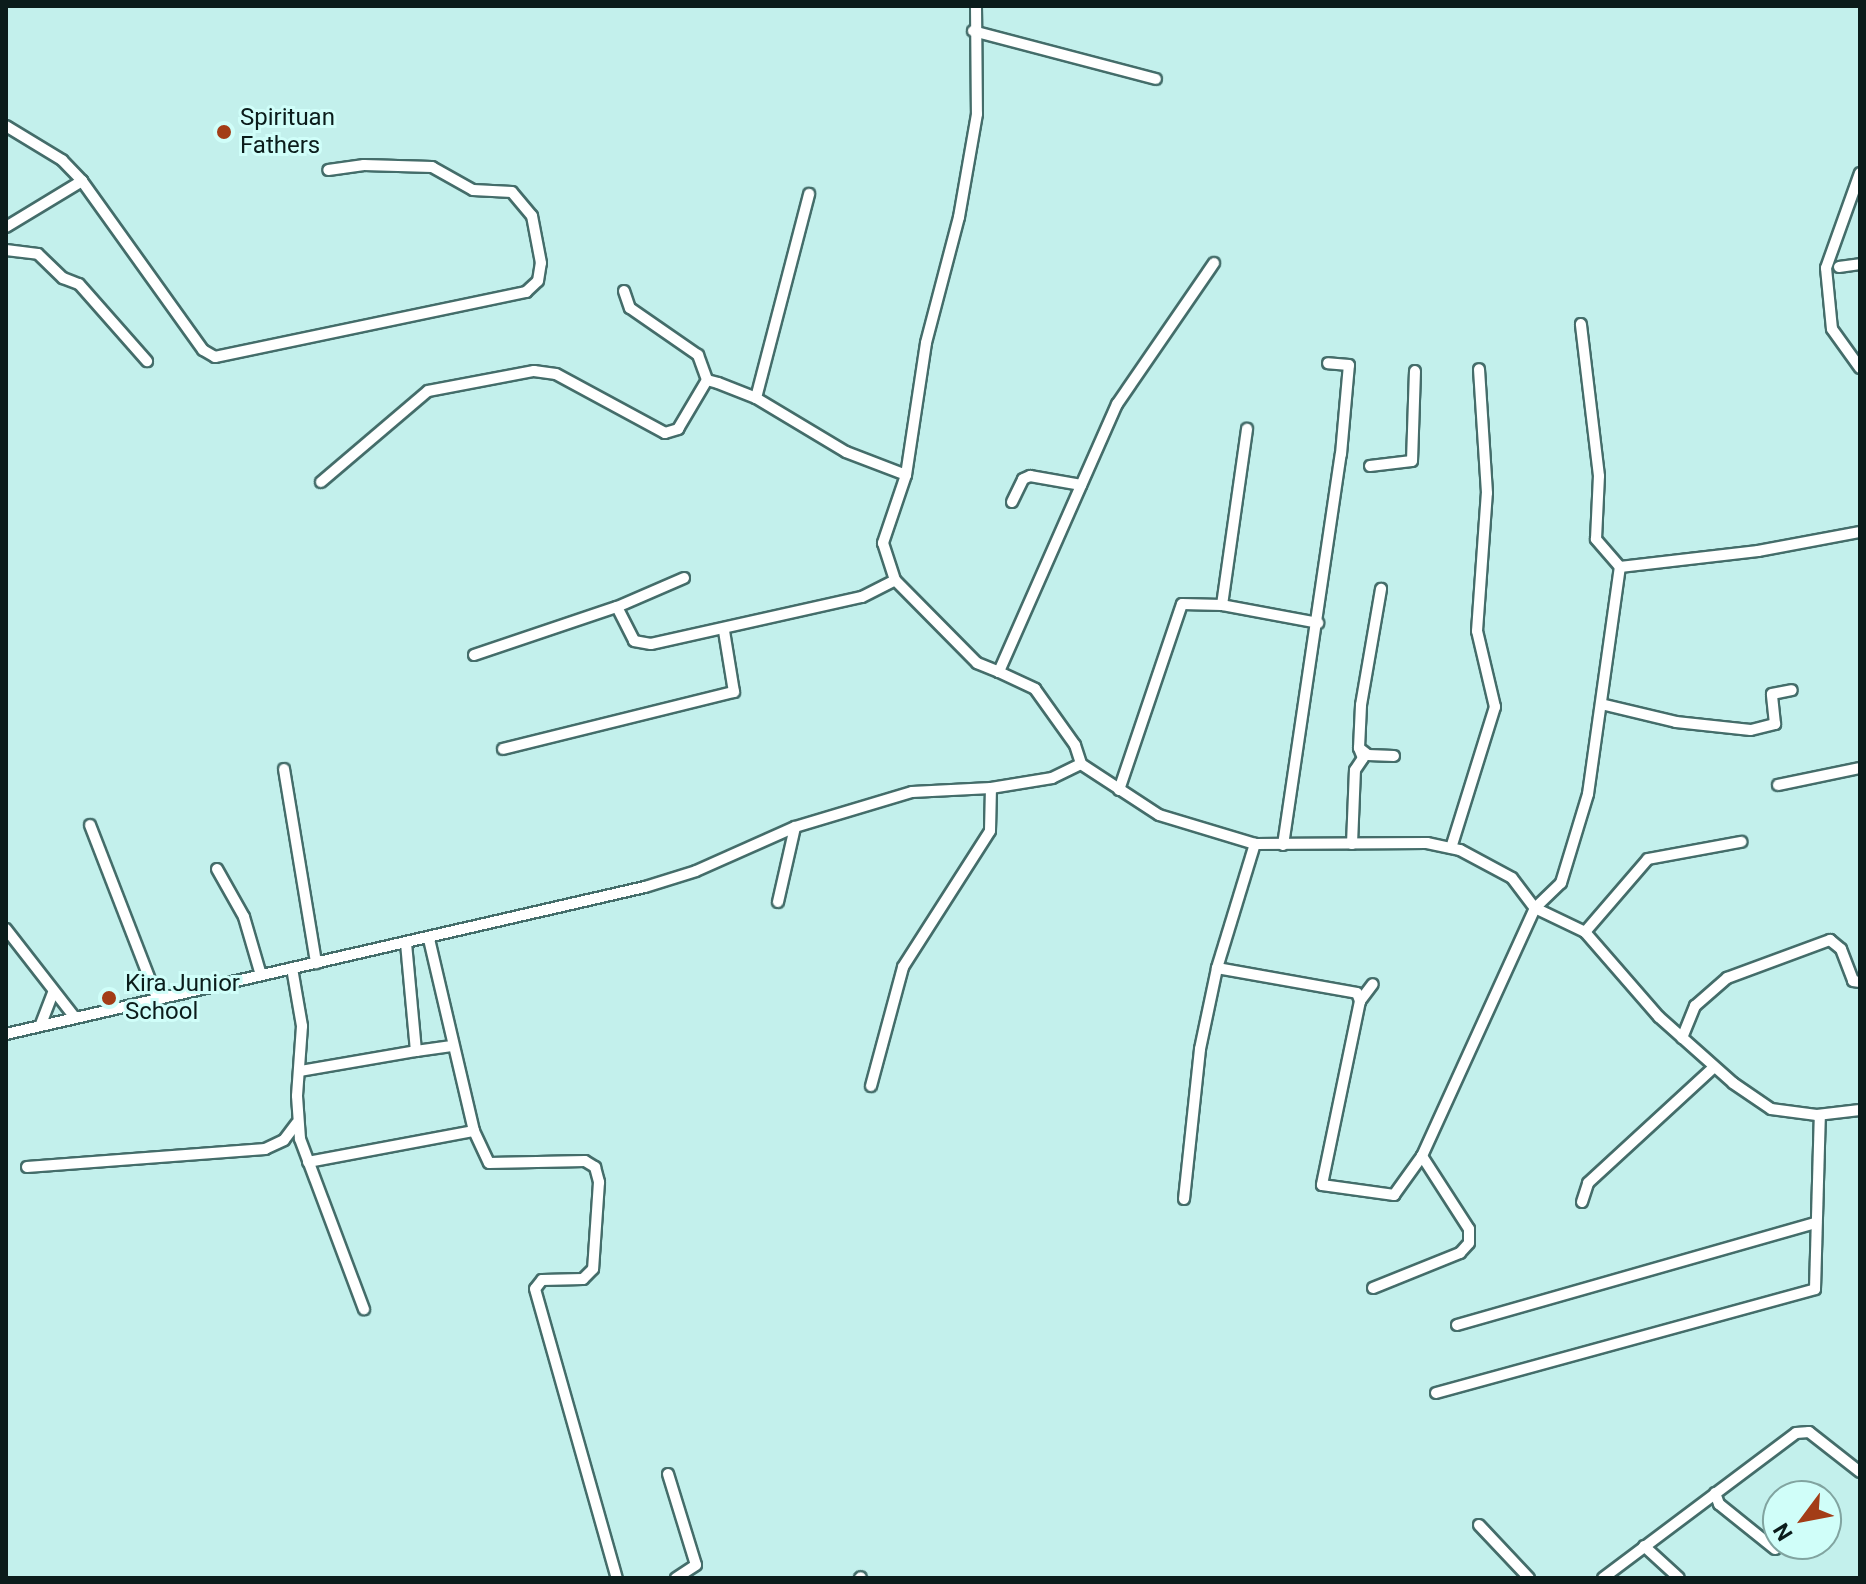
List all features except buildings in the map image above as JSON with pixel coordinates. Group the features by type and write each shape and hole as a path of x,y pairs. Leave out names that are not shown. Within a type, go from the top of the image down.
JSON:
{"street":[{"path":"976,6 973,31 977,114 959,217 926,343 906,475 883,543 895,580 977,663 1035,689 1075,745 1081,764 1159,815 1255,844 1427,843 1451,848 1512,878 1535,908 1585,932 1682,1038 1714,1067 1771,1109 1820,1115 1860,1110"},
{"path":"973,31 1156,79"},
{"path":"6,126 62,160 82,181 203,350 215,357 526,292 538,281 541,263 532,216 512,192 473,190 432,167 328,170"},
{"path":"1860,173 1826,268 1832,329 1860,368"},
{"path":"6,227 82,181"},
{"path":"756,398 809,194"},
{"path":"6,250 38,254 63,278 79,284 147,361"},
{"path":"999,672 1117,404 1214,263"},
{"path":"1839,267 1860,264"},
{"path":"624,291 630,308 698,355 707,380"},
{"path":"1373,984 1360,1001 1322,1185 1394,1195 1422,1156 1535,908 1561,883 1588,794 1620,567 1596,539 1599,476 1581,324"},
{"path":"1283,845 1318,623 1349,365 1328,363"},
{"path":"1451,848 1495,707 1477,631 1487,493 1479,369"},
{"path":"321,482 428,391 547,371 672,433 707,380"},
{"path":"1370,466 1412,461 1415,371"},
{"path":"707,380 756,398 846,452 906,475"},
{"path":"1222,605 1247,429"},
{"path":"1012,502 1023,479 1030,476 1081,485"},
{"path":"1620,567 1758,551 1860,532"},
{"path":"474,655 617,607 684,578"},
{"path":"617,607 629,633 642,643 724,631 862,597 895,580"},
{"path":"1352,844 1355,770 1363,758 1359,748 1361,705 1381,589"},
{"path":"1119,790 1182,604 1222,605 1318,623"},
{"path":"503,749 734,692 724,631"},
{"path":"1601,704 1717,729 1751,730 1775,724 1772,694 1792,690"},
{"path":"1359,748 1368,755 1394,756"},
{"path":"6,1034 73,1015 158,1000 429,939 684,875 795,827 912,792 991,788 1052,778 1081,764"},
{"path":"1778,785 1860,768"},
{"path":"284,769 316,963"},
{"path":"871,1086 887,1011 903,967 990,831 991,788"},
{"path":"90,825 158,1000"},
{"path":"778,902 795,827"},
{"path":"1585,932 1648,859 1741,842"},
{"path":"1184,1199 1200,1049 1217,968 1255,844"},
{"path":"217,869 244,917 261,975"},
{"path":"6,929 40,968 53,993 73,1015"},
{"path":"429,939 474,1131 489,1163 585,1161 598,1174 589,1276 542,1280 535,1289 617,1578"},
{"path":"1682,1038 1695,1006 1727,978 1830,940 1841,949 1853,981 1860,982"},
{"path":"406,944 416,1051"},
{"path":"292,968 302,1026 297,1123 308,1162 364,1309"},
{"path":"1217,968 1352,990 1360,1001"},
{"path":"41,1024 53,993"},
{"path":"300,1071 452,1046"},
{"path":"1582,1202 1588,1183 1714,1067"},
{"path":"1436,1393 1815,1289 1814,1223 1820,1115"},
{"path":"27,1167 265,1149 284,1140 297,1123"},
{"path":"308,1162 474,1131"},
{"path":"1373,1288 1460,1253 1469,1243 1469,1229 1422,1156"},
{"path":"1457,1325 1814,1223"},
{"path":"1603,1578 1715,1493 1803,1432 1860,1472"},
{"path":"668,1474 696,1565 676,1578"},
{"path":"1715,1493 1719,1504 1762,1539"},
{"path":"1479,1525 1529,1578"},
{"path":"1644,1546 1679,1578"}],"place":[{"name":"Spirituan Fathers","path":"224,132"},
{"name":"Kira Junior School","path":"109,998"}]}
